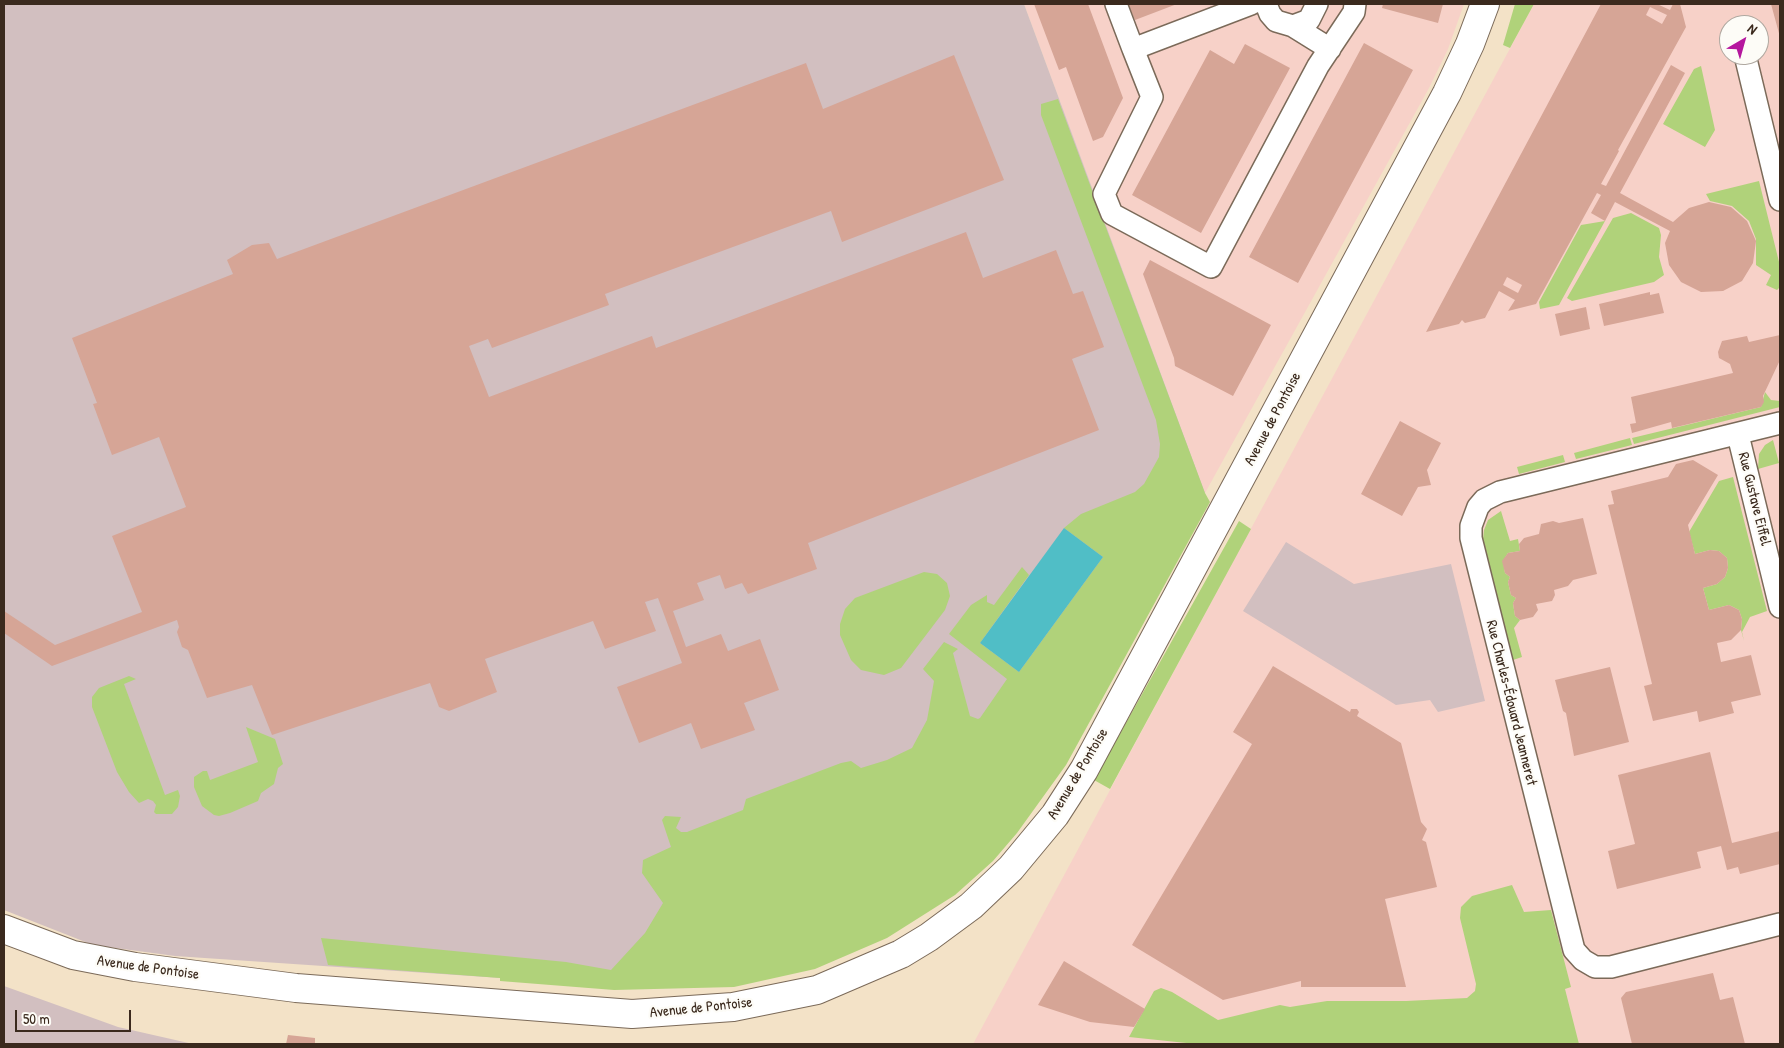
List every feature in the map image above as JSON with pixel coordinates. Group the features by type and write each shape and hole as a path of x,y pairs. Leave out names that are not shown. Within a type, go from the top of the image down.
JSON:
{"main road":[{"name":"Avenue de Pontoise","path":"4,929 53,948 106,963 296,988 632,1014 733,1007 816,990 901,954 929,937 971,906 1011,868 1055,815 1084,770 1447,93 1470,44 1485,4"},
{"name":"Avenue de Pontoise","path":"4,947 79,974 127,984 179,989 296,988"}],"street":[{"path":"1116,4 1152,97 1104,194 1112,214 1212,267 1330,49 1350,6"},
{"path":"1266,4 1270,14 1276,21 1292,26 1330,49"},
{"path":"1292,26 1309,20 1317,4"},
{"path":"1134,49 1242,5"},
{"path":"1749,65 1776,164 1780,200"},
{"name":"Rue Gustave Eiffel","path":"1780,423 1738,435 1780,607"},
{"name":"Rue Charles-Édouard Jeanneret","path":"1738,435 1500,492 1484,500 1478,507 1471,526 1471,538 1574,950 1595,967 1611,967 1780,924"}],"shaded area":[{"path":"4,4 1024,4 1205,493 735,980 501,978 175,956 93,945 4,910"},
{"path":"1024,4 1464,4 1448,49 1429,88 1205,493"},
{"path":"1534,4 1780,4 1780,1044 973,1044"},
{"path":"1286,542 1354,584 1451,564 1485,701 1438,712 1430,700 1396,705 1243,611"},
{"path":"4,986 118,1027 193,1044 4,1044"}],"green space":[{"path":"1515,4 1534,4 1510,48 1503,45"},
{"path":"1701,66 1715,130 1705,147 1663,124 1694,69"},
{"path":"1058,99 1205,493 1210,502 1066,765 1017,833 993,861 955,895 887,938 815,969 734,987 614,990 500,981 500,978 328,965 321,938 566,962 611,970 645,933 663,903 642,873 643,860 671,847 662,820 665,816 681,817 676,828 681,832 687,832 743,810 746,799 841,763 851,761 861,768 887,760 912,748 927,720 934,681 923,669 944,642 958,649 953,653 970,716 980,718 1007,679 949,634 971,605 987,595 987,602 994,605 1022,567 1029,575 980,643 1019,672 1103,557 1064,528 1081,514 1135,492 1144,484 1159,457 1160,444 1156,420 1041,115 1041,104"},
{"path":"1759,181 1780,266 1780,287 1777,290 1766,285 1771,275 1756,265 1756,239 1749,221 1732,206 1710,201 1706,194"},
{"path":"1631,213 1659,228 1661,235 1659,257 1664,275 1654,282 1572,301 1567,298 1613,218"},
{"path":"1605,221 1559,305 1540,309 1539,302 1581,225"},
{"path":"1765,392 1771,400 1780,401 1780,407 1634,444 1632,438 1761,407"},
{"path":"1630,438 1632,445 1576,459 1574,453"},
{"path":"1773,440 1779,463 1758,469 1759,454 1765,445"},
{"path":"1563,455 1565,462 1519,474 1517,467"},
{"path":"1733,477 1767,611 1750,617 1742,632 1744,641 1741,630 1742,619 1739,610 1729,605 1709,610 1703,588 1717,584 1725,577 1728,568 1727,558 1719,551 1710,550 1695,554 1689,532 1719,481"},
{"path":"1501,511 1510,541 1518,539 1520,551 1508,553 1503,561 1505,573 1510,577 1508,582 1511,595 1516,598 1513,603 1515,616 1520,620 1514,628 1522,657 1513,660 1483,539 1488,520"},
{"path":"1239,521 1251,529 1110,789 1094,780"},
{"path":"924,572 937,574 947,583 950,596 945,610 901,668 884,675 861,670 851,660 840,635 840,624 845,609 855,598"},
{"path":"129,676 136,679 124,684 165,795 178,790 180,796 178,807 172,814 156,814 154,812 156,805 153,801 148,799 139,803 129,792 117,772 92,707 92,697 99,688"},
{"path":"246,727 275,739 283,764 278,768 274,784 261,793 258,801 230,813 219,816 214,815 202,806 194,787 194,777 203,771 207,771 210,780 258,762"},
{"path":"1512,885 1524,912 1551,910 1571,987 1565,989 1579,1044 1196,1044 1129,1037 1154,991 1161,988 1172,992 1218,1020 1280,1005 1290,1007 1327,1001 1406,1001 1467,998 1475,991 1476,984 1460,918 1461,907 1472,896"}],"water":[{"path":"1064,528 1103,557 1019,672 980,643"}],"building":[{"path":"1034,4 1088,4 1123,98 1103,137 1093,141 1066,67 1059,70"},
{"path":"1128,4 1177,4 1135,20"},
{"path":"1383,4 1443,4 1438,23 1382,8"},
{"path":"1601,4 1657,4 1670,10 1673,4 1680,4 1686,27 1601,184 1606,186 1671,65 1685,73 1620,193 1673,222 1689,208 1709,202 1731,207 1747,221 1756,241 1753,263 1742,281 1723,291 1701,292 1681,282 1669,265 1665,243 1670,231 1615,202 1605,221 1591,213 1601,195 1597,193 1536,304 1508,311 1515,300 1499,291 1485,318 1465,323 1462,320 1459,324 1426,332","holes":["1650,7 1667,15 1662,24 1646,15","1507,277 1522,285 1518,293 1503,285"]},
{"path":"1771,4 1780,4 1780,37"},
{"path":"1364,43 1413,70 1298,283 1249,257"},
{"path":"1245,44 1290,68 1201,233 1132,195 1210,50 1234,64"},
{"path":"954,55 1004,180 842,242 831,211 605,294 609,305 492,348 488,339 469,346 489,397 652,336 656,348 966,232 983,278 1056,250 1073,294 1083,291 1104,347 1072,359 1099,430 808,543 817,569 748,594 742,583 725,589 720,575 697,583 704,600 673,611 686,647 721,634 728,651 760,639 779,690 744,703 755,730 701,749 691,723 639,743 617,687 682,663 658,598 645,602 656,631 605,649 593,621 485,659 497,692 449,711 439,707 430,683 272,735 252,685 207,698 188,650 182,647 177,632 179,627 177,620 52,666 4,633 4,611 55,645 142,612 112,536 186,507 159,437 112,455 93,404 97,403 72,338 233,274 227,260 252,245 269,243 277,259 806,63 823,109"},
{"path":"1150,260 1271,325 1233,396 1175,366 1174,358 1143,274"},
{"path":"1650,292 1650,295 1659,293 1664,313 1604,326 1599,304"},
{"path":"1586,307 1590,329 1560,336 1555,314"},
{"path":"1780,335 1780,360 1763,396 1764,402 1761,407 1672,428 1671,422 1632,433 1630,424 1636,423 1631,397 1733,373 1730,364 1719,358 1718,352 1722,341 1747,336 1749,342"},
{"path":"1400,421 1441,443 1427,470 1431,485 1418,487 1402,516 1361,494"},
{"path":"1693,460 1718,475 1688,525 1695,554 1710,550 1719,551 1727,558 1728,568 1725,577 1717,584 1703,588 1709,610 1729,605 1739,610 1742,619 1741,630 1731,640 1717,643 1721,662 1751,655 1761,695 1731,702 1734,713 1699,722 1697,711 1653,721 1644,686 1652,684 1608,505 1614,504 1611,491 1668,477 1676,464"},
{"path":"1583,518 1597,574 1573,580 1568,586 1554,590 1555,595 1552,601 1536,604 1538,610 1533,617 1520,620 1515,616 1513,603 1516,598 1511,595 1508,582 1510,577 1505,573 1502,561 1508,553 1520,551 1519,544 1524,538 1539,534 1541,524 1553,521 1559,523"},
{"path":"1273,666 1350,712 1351,709 1357,709 1359,712 1357,716 1401,743 1421,822 1427,829 1422,840 1426,842 1437,887 1385,899 1406,987 1301,987 1301,981 1223,1000 1132,945 1252,744 1233,732"},
{"path":"1610,667 1629,742 1574,756 1566,713 1563,711 1555,680"},
{"path":"1710,752 1732,843 1780,831 1780,864 1740,874 1738,867 1727,870 1721,846 1697,852 1701,868 1617,889 1608,851 1635,844 1618,775"},
{"path":"1064,961 1145,1009 1134,1027 1090,1022 1038,1005"},
{"path":"1713,973 1720,1000 1733,997 1745,1044 1632,1044 1621,998 1626,992"},
{"path":"288,1035 315,1038 315,1044 286,1044"}]}
